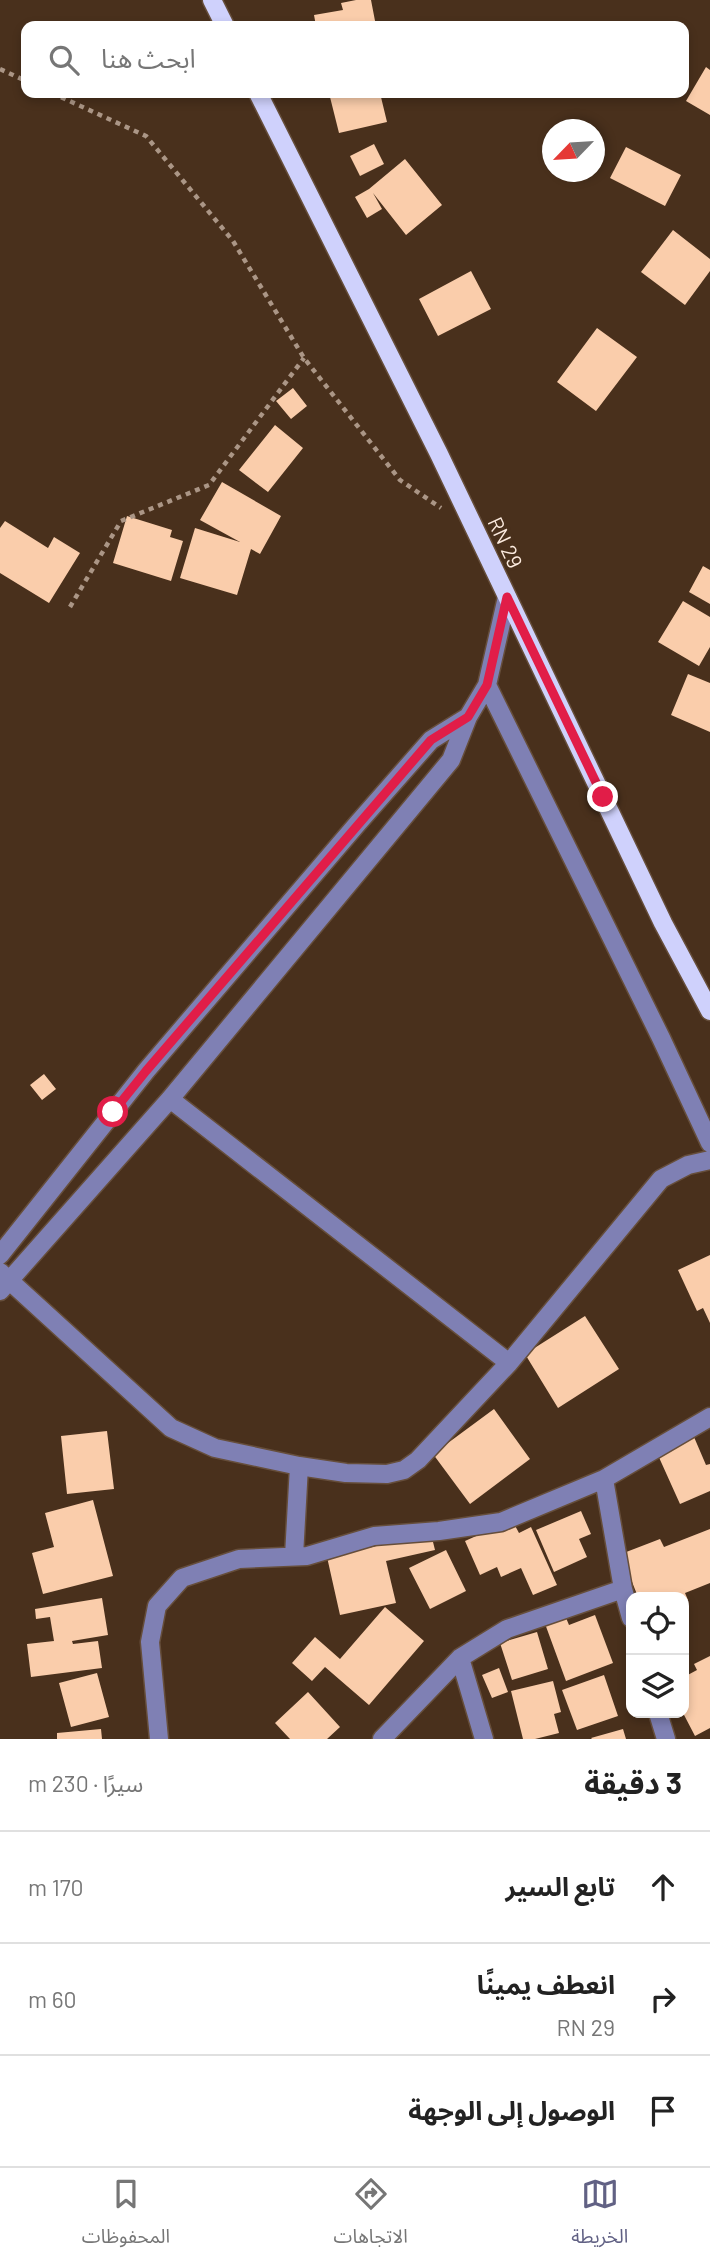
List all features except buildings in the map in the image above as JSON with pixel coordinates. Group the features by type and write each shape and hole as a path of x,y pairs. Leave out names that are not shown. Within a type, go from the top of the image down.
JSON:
{"main road":[{"path":"212,0 222,21"},
{"name":"RN 29","path":"261,98 439,454 657,910 710,1011"}],"street":[{"path":"507,597 487,685 468,717 451,760 170,1099 3,1282 171,1427 215,1448 299,1466 346,1473 387,1474 404,1470 418,1460 509,1363 662,1179 688,1165 710,1160"},
{"path":"487,685 710,1143"},
{"path":"0,1255 146,1071 358,823 431,740 468,717"},
{"path":"170,1099 509,1363"},
{"path":"159,1739 150,1642 157,1606 182,1578 240,1559 307,1556 374,1536 439,1531 501,1522 604,1479 710,1417"},
{"path":"294,1556 299,1466"},
{"path":"604,1479 626,1600"},
{"path":"382,1739 460,1658 507,1629 623,1589"},
{"path":"460,1658 484,1739"},
{"path":"660,1718 666,1739"}],"path":[{"path":"0,69 21,79"},
{"path":"63,98 146,136 233,241 304,358 400,480 444,510"},
{"path":"70,607 121,521 209,485 304,358"}],"route":[{"path":"113,1112 431,740 468,717 487,685 507,597 603,797"}]}
